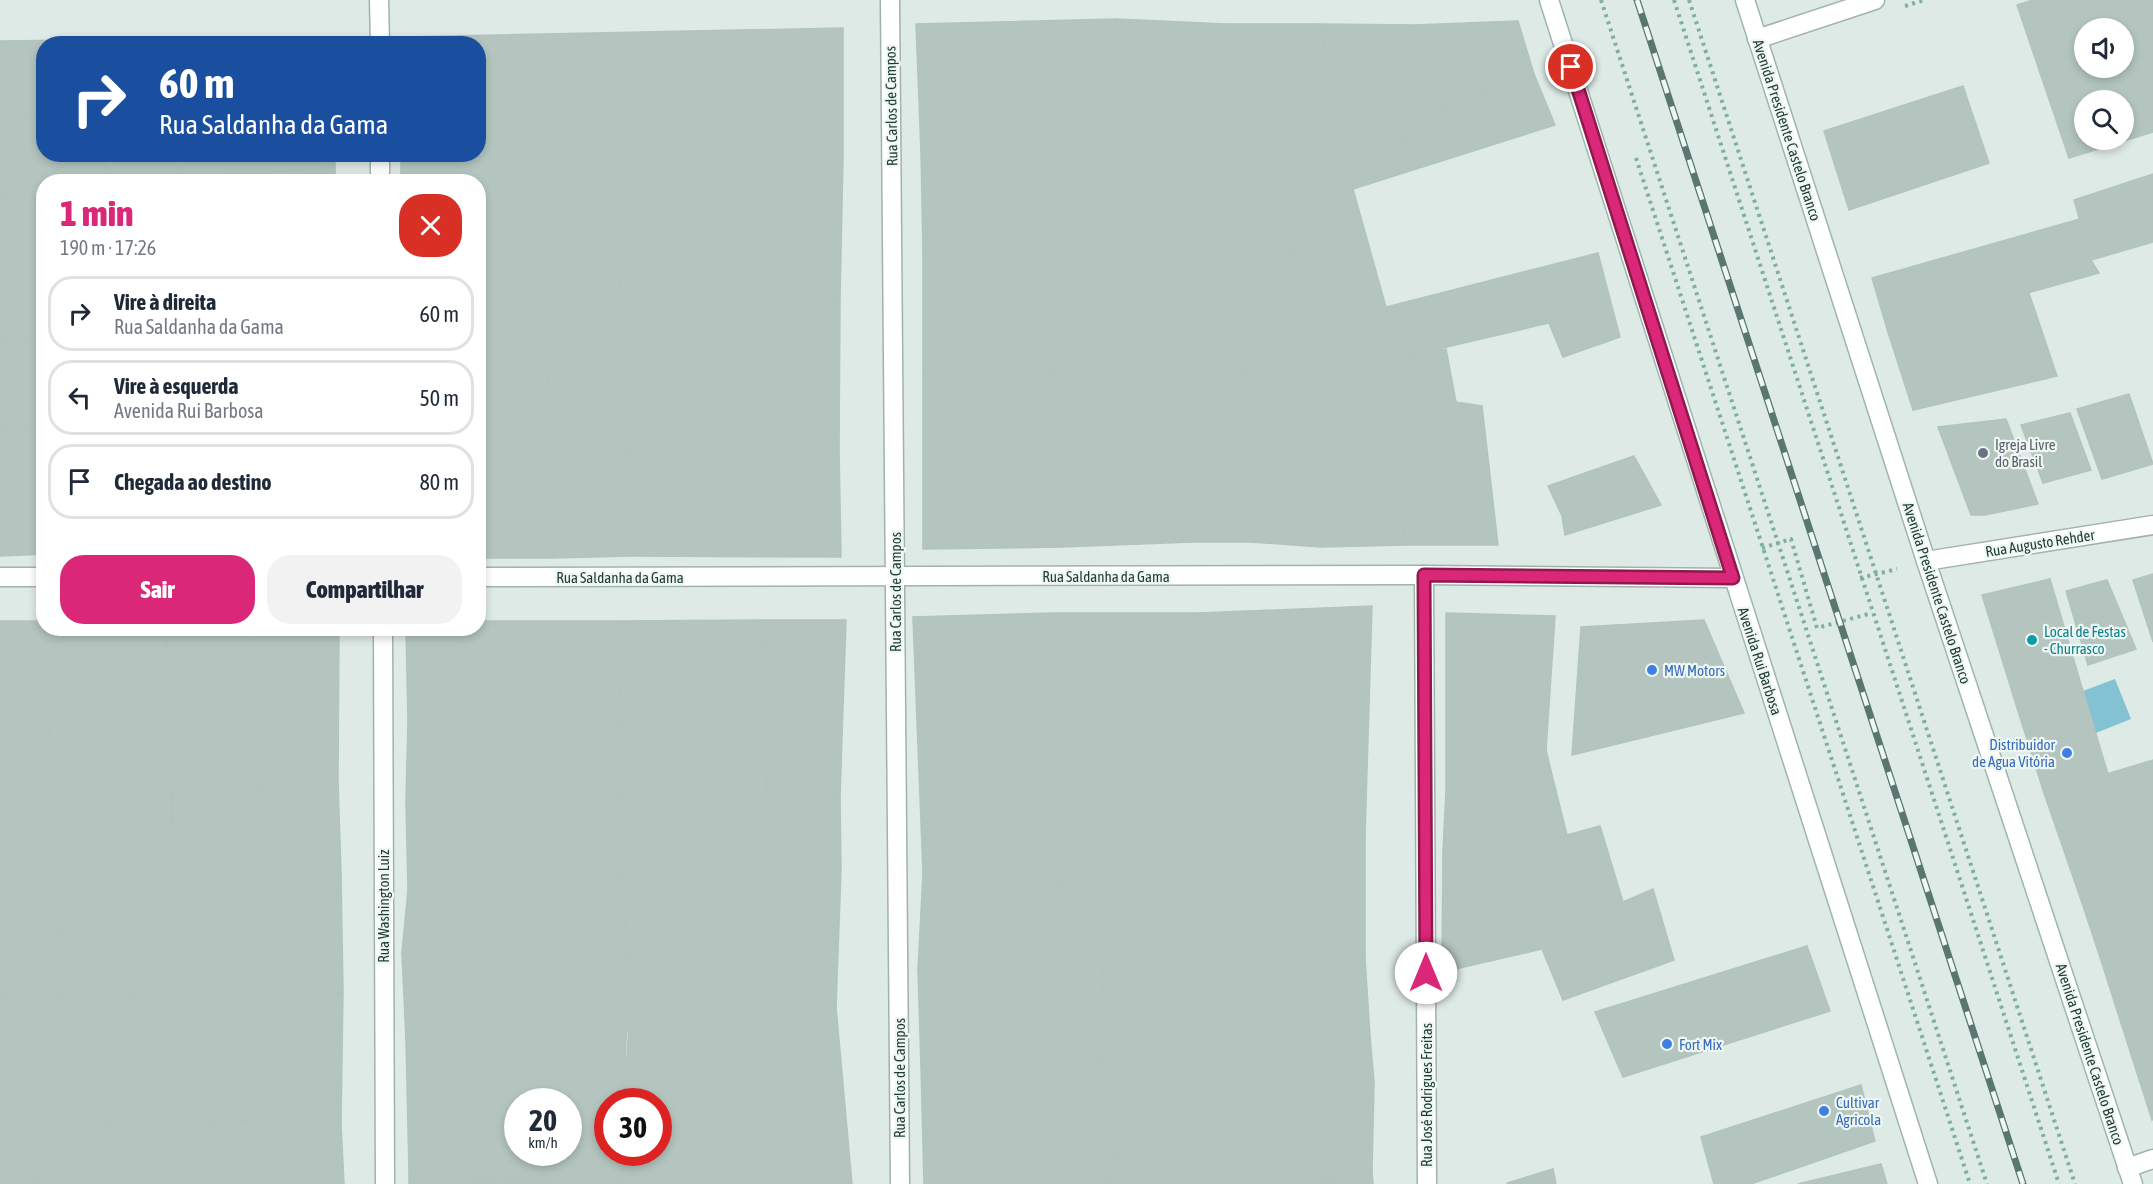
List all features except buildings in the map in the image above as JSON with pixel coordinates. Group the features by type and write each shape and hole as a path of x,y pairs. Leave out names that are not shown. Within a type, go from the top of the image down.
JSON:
{"street":[{"path":"380,0 380,36"},
{"name":"Rua Carlos de Campos","path":"890,0 900,1184"},
{"name":"Avenida Rui Barbosa","path":"1549,0 1928,1184"},
{"name":"Avenida Presidente Castelo Branco","path":"1745,0 1926,561 2130,1176"},
{"path":"1757,39 1875,0"},
{"name":"Rua Augusto Rehder","path":"1926,561 2153,525"},
{"name":"Rua Saldanha da Gama","path":"486,577 1424,575 1733,578"},
{"name":"Rua José Rodrigues Freitas","path":"1424,575 1427,1184"},
{"path":"0,577 36,577"},
{"name":"Rua Washington Luiz","path":"383,636 385,1184"},
{"path":"2130,1176 2153,1160"}],"path":[{"path":"1601,0 1987,1184"},
{"path":"1674,0 2059,1184"},
{"path":"1689,0 2075,1184"},
{"path":"1632,148 1970,1184"},
{"path":"1727,559 1791,539 1817,628 1873,615 1860,578 1926,561"}],"water":[{"path":"2115,679 2131,719 2096,733 2083,691"}],"railway":[{"path":"1637,0 2023,1184"}],"place":[{"name":"Igreja Livre do Brasil","path":"1983,453"},
{"name":"Local de Festas - Churrasco","path":"2032,640"},
{"name":"MW Motors","path":"1652,670"},
{"name":"Distribuidor de Agua Vitória","path":"2067,753"},
{"name":"Fort Mix","path":"1667,1044"},
{"name":"Cultivar Agricola","path":"1824,1111"}],"route":[{"path":"1426,973 1424,575 1733,578 1571,67"}]}
